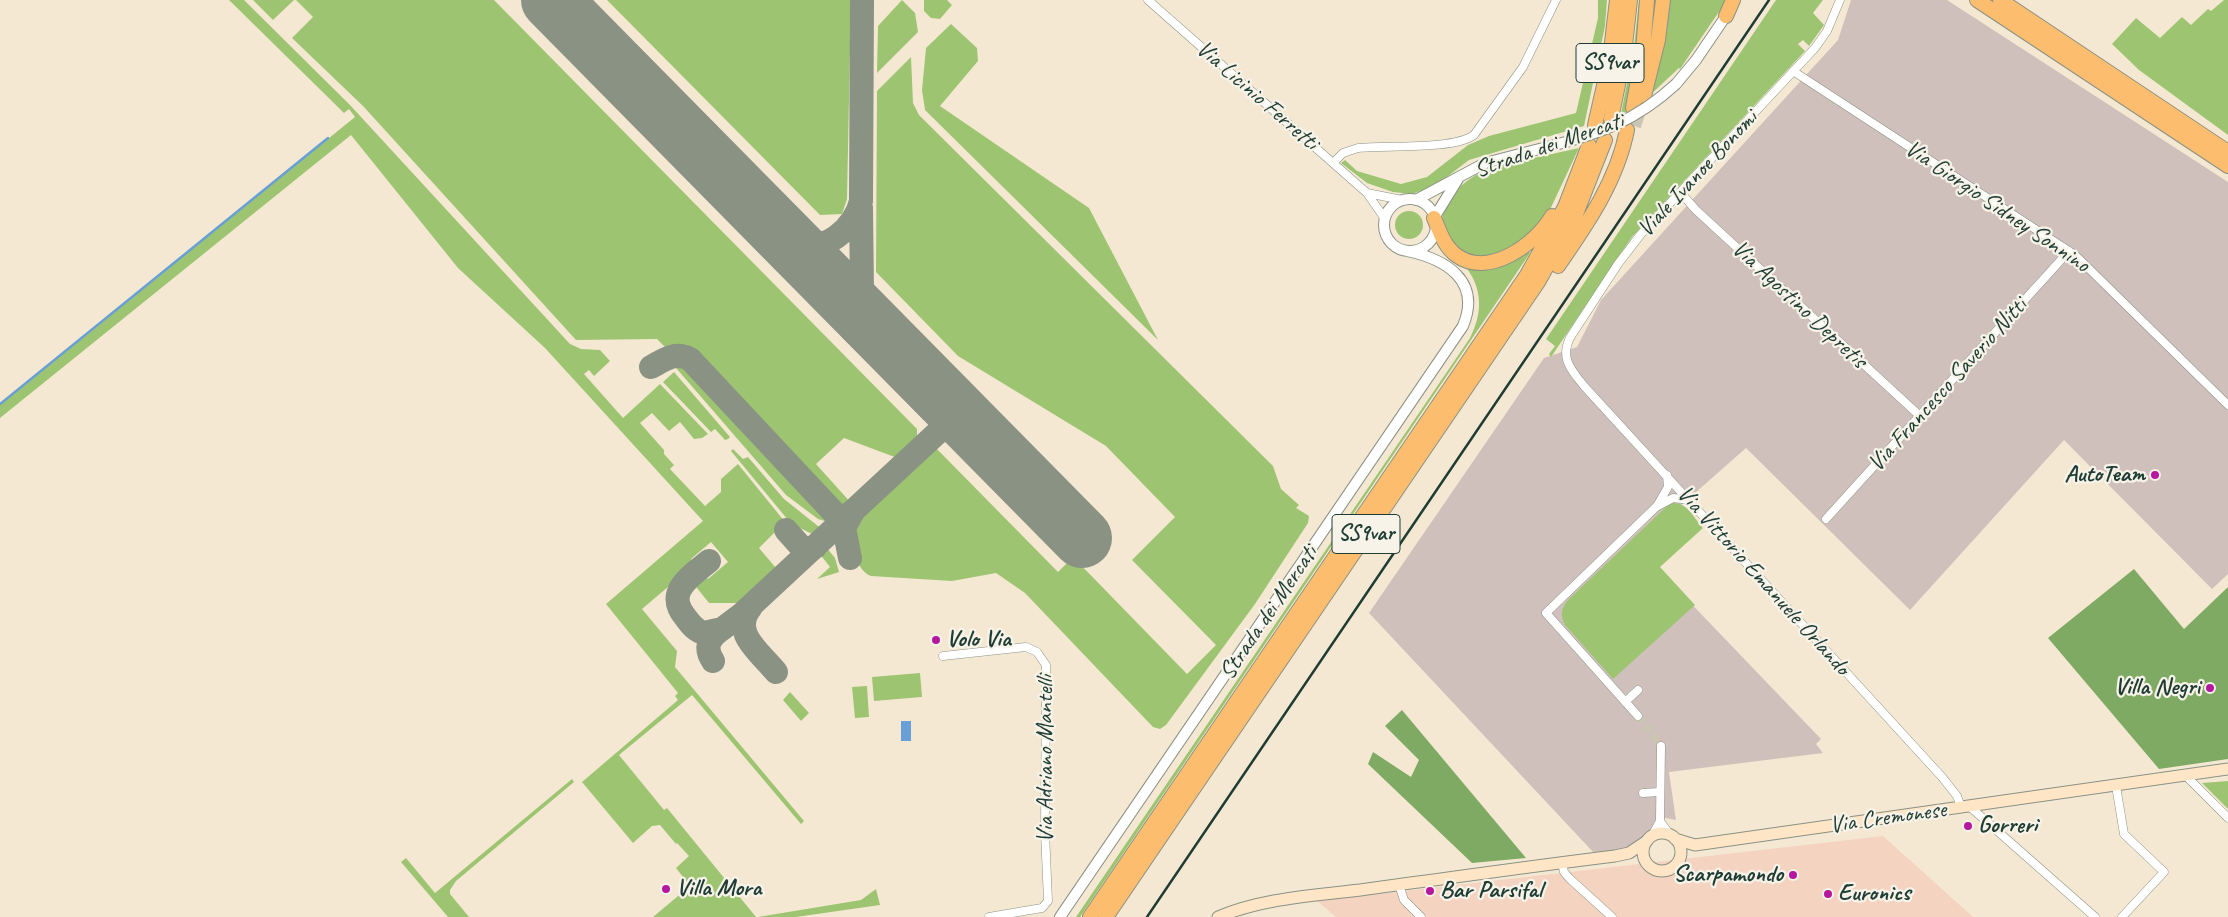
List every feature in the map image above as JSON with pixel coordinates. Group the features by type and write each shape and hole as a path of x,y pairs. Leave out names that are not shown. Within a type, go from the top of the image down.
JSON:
{"highway":[{"name":"SS9var","path":"1595,126 1610,59 1617,0"},
{"name":"SS9var","path":"1611,119 1624,55 1630,0"},
{"path":"1647,0 1638,104 1658,40 1663,0"},
{"path":"1726,16 1735,0"},
{"path":"1977,0 2228,166"},
{"path":"2000,0 2228,152"},
{"path":"1491,351 1531,304 1581,232 1603,194 1630,128"},
{"name":"SS9var","path":"1106,917 1491,351 1558,249 1584,196 1605,140"},
{"name":"SS9var","path":"1090,917 1527,275 1565,207 1589,145 1546,226 1529,244 1514,253 1487,261 1472,261 1461,258 1446,244 1435,222"}],"main road":[{"name":"Via Cremonese","path":"1696,846 2228,769"},
{"path":"1218,917 1240,908 1271,900 1615,856 1629,853 1649,838 1664,834 1696,846 1674,867 1662,871 1633,860 1615,856"},
{"path":"1672,837 1680,850 1678,862"},
{"path":"1649,838 1644,846 1644,858 1651,868"}],"street":[{"name":"Via Licinio Ferretti","path":"1148,0 1366,192"},
{"path":"1333,163 1343,153 1358,148 1451,143 1462,141 1474,135 1522,67 1556,0"},
{"name":"Viale Ivanoe Bonomi","path":"1565,354 1569,340 1624,256 1824,35 1840,0"},
{"name":"Strada dei Mercati","path":"1402,200 1416,200 1485,163 1596,134 1618,125 1651,106 1676,84 1726,16"},
{"name":"Via Giorgio Sidney Sonnino","path":"1793,71 2069,251 2094,272 2228,405"},
{"name":"Strada dei Mercati","path":"1407,251 1423,247 1429,242 1435,222 1458,179"},
{"path":"1366,192 1402,200"},
{"path":"1366,192 1384,219 1388,211 1402,200"},
{"name":"Via Agostino Depretis","path":"1680,192 1696,210 1920,416"},
{"name":"Strada dei Mercati","path":"1069,917 1467,330 1473,312 1471,288 1463,273 1441,247 1436,236 1435,222 1428,207 1416,200"},
{"name":"Strada dei Mercati","path":"1060,917 1463,326 1467,316 1467,298 1462,282 1456,273 1439,260 1398,248 1386,236 1384,219"},
{"name":"Via Francesco Saverio Nitti","path":"1826,519 2069,251"},
{"name":"Via Vittorio Emanuele Orlando","path":"1565,354 1568,364 1576,375 1942,777 1965,807 2095,917"},
{"path":"1638,716 1546,613 1656,507 1668,487 1665,473"},
{"path":"1656,507 1676,498 1686,499 1693,504"},
{"name":"Via Adriano Mantelli","path":"943,656 1026,647 1037,652 1046,665 1044,832 1048,901 1046,906 1040,908 989,917"},
{"path":"1625,702 1638,690"},
{"path":"1649,838 1660,821 1661,746"},
{"path":"2185,775 2228,818"},
{"path":"2116,786 2124,834 2164,872 2122,917"},
{"path":"1643,793 1660,792"},
{"path":"1660,821 1672,837"},
{"path":"1562,863 1564,872 1569,878 1612,917"},
{"path":"1399,885 1404,900 1421,917"}],"shaded area":[{"path":"1851,0 1947,0 2228,182 2228,574 2212,589 2064,440 1910,610 1746,448 1678,508 1657,568 1821,739 1816,744 1823,753 1669,772 1676,820 1665,818 1633,848 1594,853 1369,613 1544,358 1577,347 1601,300 1838,40"},
{"path":"1883,836 1973,917 1336,917 1317,901"}],"green space":[{"path":"229,0 244,0 350,105 570,344 581,349 600,350 610,361 594,376 589,370 584,374 623,418 660,384 708,434 702,438 694,439 680,422 669,431 652,413 640,423 664,450 664,454 674,465 670,469 705,506 721,492 721,479 738,464 785,522 759,548 776,568 738,603 709,603 693,583 704,574 708,579 728,562 711,542 691,559 695,564 642,609 677,651 675,667 804,821 801,824 692,695 619,755 664,810 667,808 756,917 653,917 690,886 676,868 689,856 660,825 652,826 633,843 582,782 678,700 675,696 678,693 606,604 703,521 545,348 458,268 351,135 0,418 0,405 355,117 349,109 344,113"},
{"path":"253,0 294,0 273,20"},
{"path":"296,0 494,0 917,429 917,443 900,459 844,438 816,464 852,504 843,512 835,509 692,356 681,348 670,352 657,339 576,340 363,106 292,38 313,17"},
{"path":"607,0 851,0 847,199 842,214 820,215"},
{"path":"902,0 915,13 918,32 877,73 878,26"},
{"path":"924,0 947,0 952,5 940,19 931,18 924,11"},
{"path":"1598,0 1607,0 1605,26 1584,126 1469,160 1435,186 1412,194 1393,192 1367,183 1341,163 1345,160 1357,171 1401,184 1427,177 1468,145 1489,136 1576,113 1598,18"},
{"path":"1639,0 1641,0 1639,50 1628,111 1621,114 1634,47"},
{"path":"1668,0 1727,0 1680,69 1648,97"},
{"path":"1776,0 1823,0 1813,13 1824,25 1809,46 1803,40 1798,44 1805,51 1632,237 1551,357 1549,354 1555,346 1546,339"},
{"path":"2224,0 2228,0 2228,135 2139,70 2112,44 2136,18 2160,38 2182,17 2191,25 2208,9 2211,11"},
{"path":"951,24 977,48 978,61 940,106 1089,208 1158,340 925,110 922,90 926,48"},
{"path":"911,57 913,103 919,115 1273,466 1281,489 1299,505 1296,508 1309,516 1308,523 1255,604 1166,725 1160,729 1153,727 1025,593 996,573 952,581 871,576 865,573 854,552 851,535 853,521 934,446 1058,572 1073,557 1187,674 1216,645 1132,560 1175,517 1106,446 958,356 876,272 877,91"},
{"path":"1579,148 1547,216 1529,237 1501,253 1480,257 1454,248 1445,230 1443,217 1445,207 1450,198 1466,182 1484,170 1493,167"},
{"path":"1409,211 1419,215 1423,225 1419,235 1409,239 1399,235 1395,225 1399,215"},
{"path":"1528,251 1530,253 1080,917 1076,917 1470,338 1477,319 1479,300 1475,282 1464,265"},
{"path":"680,360 692,366 835,519 828,522 818,519 786,495 670,361"},
{"path":"674,372 730,437 728,439 725,440 715,429 711,432 663,382"},
{"path":"733,449 743,459 748,457 784,499 823,530 816,536 796,526 790,519 788,520 731,451"},
{"path":"1673,503 1683,506 1691,512 1703,528 1660,567 1695,605 1613,679 1565,625 1562,618 1564,606 1568,600 1666,507"},
{"path":"826,547 835,558 839,572 817,579 830,567 819,553"},
{"path":"2134,569 2184,629 2228,587 2228,759 2159,769 2048,638"},
{"path":"920,673 922,697 874,701 872,677"},
{"path":"867,686 869,717 855,718 852,687"},
{"path":"790,692 809,713 801,721 783,700"},
{"path":"1402,710 1526,858 1472,863 1368,764 1373,752 1411,777 1419,760 1385,726"},
{"path":"572,779 574,782 456,881 450,890 450,894 469,917 448,917 401,862 406,858 435,893"},
{"path":"2228,781 2228,809 2202,783"},
{"path":"876,889 880,905 796,917 758,917 861,900"}],"water":[{"path":"901,721 911,721 911,741 901,741"}],"waterway":[{"path":"0,404 328,138"}],"taxiway":[{"path":"779,231 795,243 806,246 817,245 837,237 852,221 858,211 861,201 862,0"},
{"path":"861,208 862,292 871,317 897,351"},
{"path":"651,367 674,356 690,359 838,517 843,517 853,512"},
{"path":"709,561 682,586 678,600 680,609 690,623 704,633 722,629 742,614 936,434 943,424 946,414 945,404 939,393"},
{"path":"850,558 844,528 852,513"},
{"path":"786,530 803,549 815,547"},
{"path":"751,607 745,616 745,633 776,672"},
{"path":"713,661 710,656 709,643 722,629"}],"runway":[{"path":"551,0 1082,538"}],"tunnel":[{"path":"1634,126 1642,101"},
{"path":"1638,716 1661,746"}],"railway":[{"path":"1147,917 1769,0"}],"place":[{"name":"AutoTeam","path":"2155,475"},
{"name":"Volo Via","path":"936,640"},
{"name":"Villa Negri","path":"2210,688"},
{"name":"Gorreri","path":"1968,826"},
{"name":"Scarpamondo","path":"1793,875"},
{"name":"Villa Mora","path":"666,889"},
{"name":"Bar Parsifal","path":"1430,891"},
{"name":"Euronics","path":"1828,894"}]}
